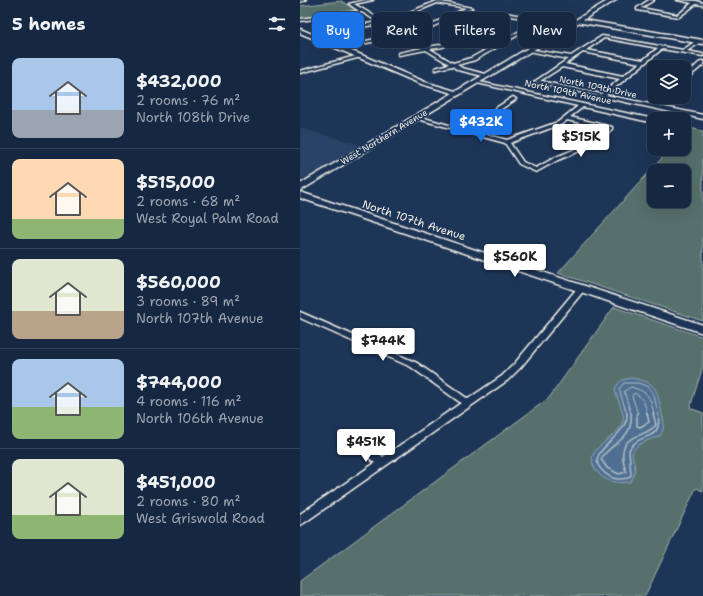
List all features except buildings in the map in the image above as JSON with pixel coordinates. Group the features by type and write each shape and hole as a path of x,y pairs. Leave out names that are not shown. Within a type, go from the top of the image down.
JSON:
{"main road":[{"name":"West Northern Avenue","path":"300,188 613,0"}],"street":[{"path":"300,1 304,0"},
{"path":"372,0 351,4 372,16"},
{"path":"652,0 638,9 678,16 696,2"},
{"path":"679,0 703,4"},
{"path":"413,12 437,2 470,8 462,12"},
{"path":"300,20 364,11"},
{"path":"510,15 542,20 510,38"},
{"path":"578,20 701,41"},
{"path":"300,31 428,85 459,93"},
{"path":"561,65 603,37 703,55"},
{"path":"687,52 701,41"},
{"path":"401,54 440,46"},
{"path":"602,96 662,47"},
{"path":"424,48 453,65 487,76"},
{"path":"437,69 473,59 492,48"},
{"path":"529,50 572,58"},
{"path":"583,51 644,62"},
{"path":"300,72 359,56"},
{"path":"691,73 703,62"},
{"path":"561,65 625,78"},
{"name":"North 109th Drive","path":"561,65 536,82 703,117"},
{"name":"North 109th Avenue","path":"477,82 647,119"},
{"path":"465,130 513,99"},
{"path":"656,107 659,104"},
{"path":"417,118 507,142 552,126 566,118 582,105"},
{"path":"507,142 521,164 536,170 556,159 594,143 610,128 566,118"},
{"name":"North 107th Avenue","path":"300,195 703,329"},
{"path":"300,520 500,382 518,365 582,288"},
{"path":"300,315 414,365 469,404"},
{"path":"364,447 382,463"}],"shaded area":[{"path":"300,128 365,146 300,185"}],"green space":[{"path":"341,1 359,11 312,12 312,17 300,19 300,6"},
{"path":"691,128 703,131 703,321 558,273 647,174 647,208 691,208 691,164 656,164 664,156 691,156"},
{"path":"614,307 703,337 703,366 690,408 703,413 703,491 696,488 645,596 300,596 300,581 549,398"}],"water":[{"path":"631,378 646,381 654,387 658,395 664,425 660,436 645,442 637,447 633,452 635,467 634,474 630,482 613,482 599,474 593,465 592,458 595,451 619,428 623,421 623,413 615,389 621,381"}]}
